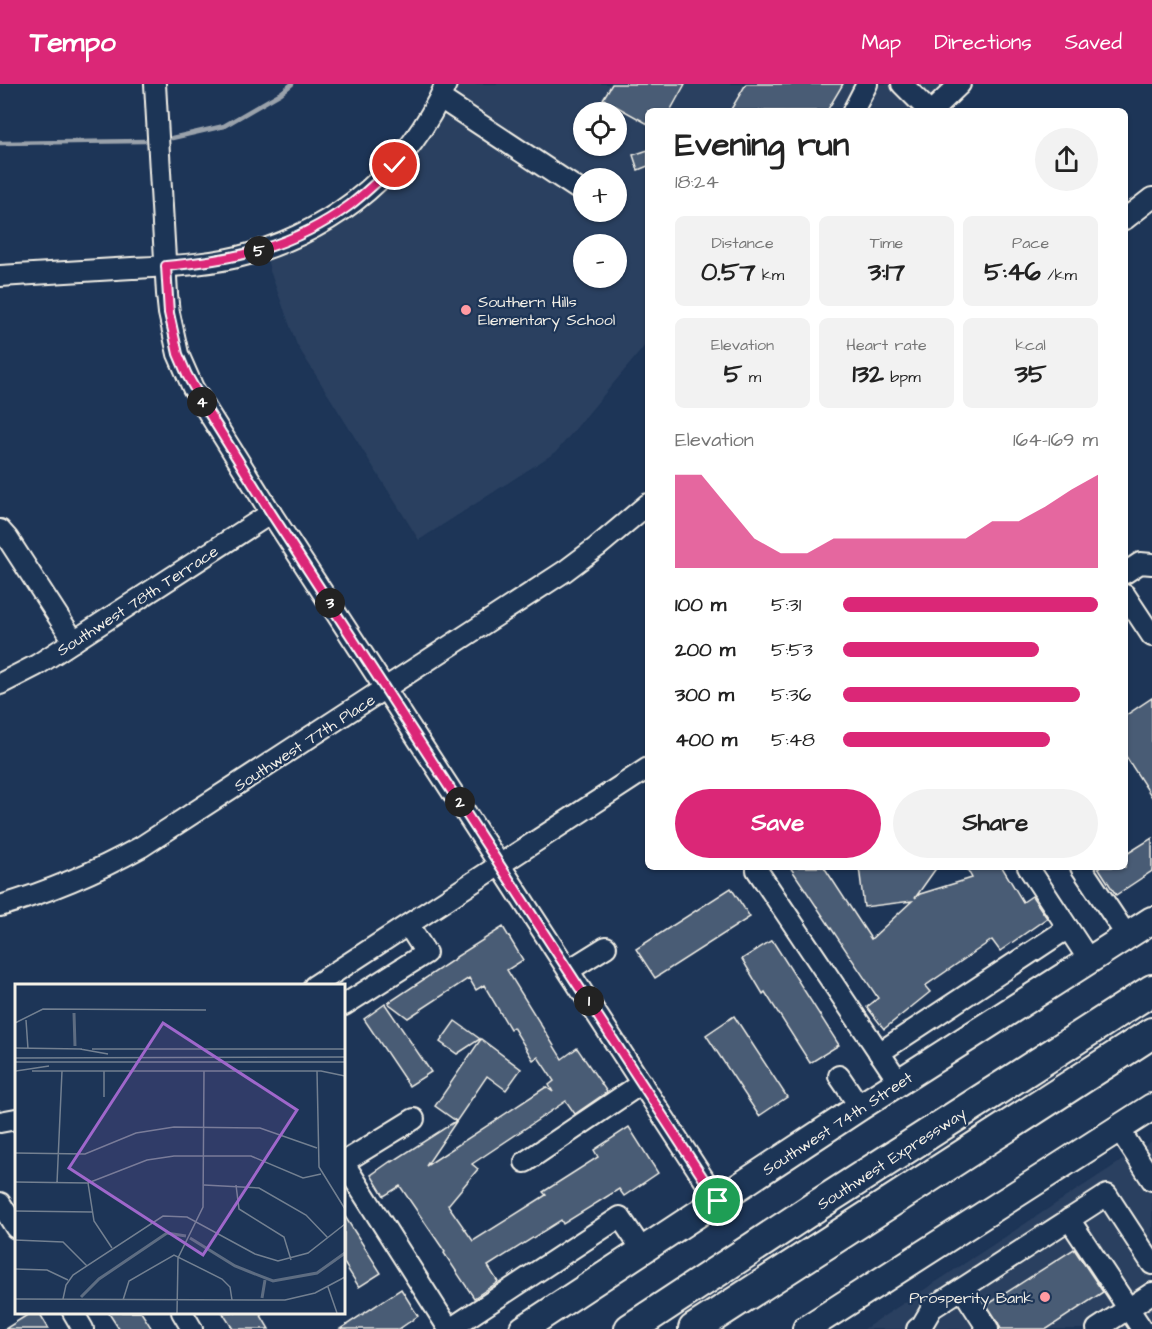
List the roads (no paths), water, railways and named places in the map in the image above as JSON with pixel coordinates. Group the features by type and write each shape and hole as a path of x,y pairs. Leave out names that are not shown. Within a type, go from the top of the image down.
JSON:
{"highway":[{"name":"Southwest Expressway","path":"630,1329 1152,990"},
{"path":"694,1329 1152,1034"}],"main road":[{"name":"Southwest 74th Street","path":"523,1329 860,1107 1152,920"},
{"path":"806,1329 1152,1107"}],"street":[{"path":"155,84 169,313 178,354 187,375 271,513 718,1201"},
{"path":"855,108 867,84"},
{"path":"902,84 928,108"},
{"path":"934,108 960,84"},
{"path":"0,276 201,263 247,254 275,245 329,219 364,194 395,165 416,138 443,91 573,185"},
{"path":"1128,217 1152,198"},
{"name":"Southwest 77th Place","path":"0,906 60,887 95,872 186,819 565,571 645,507"},
{"name":"Southwest 78th Terrace","path":"0,684 37,665 271,513"},
{"path":"0,530 74,640"},
{"path":"1128,571 1140,563 1152,564"},
{"path":"1128,600 1152,636"},
{"path":"317,984 645,770"},
{"path":"757,870 899,1082"},
{"path":"1030,870 1089,960"},
{"path":"1083,870 1127,936"},
{"path":"345,1004 426,953 408,924"},
{"path":"879,1053 1068,928"},
{"path":"569,970 606,947"},
{"path":"839,1076 860,1107"},
{"path":"525,1162 642,1083"},
{"path":"0,1122 15,1119"},
{"path":"345,1161 414,1119"},
{"path":"1119,1129 1152,1180"},
{"path":"345,1167 450,1329 620,1217 643,1251"},
{"path":"927,1325 932,1308 1107,1195 1152,1264"},
{"path":"0,1203 15,1226"},
{"path":"1069,1219 1142,1329"},
{"path":"962,1289 988,1329"},
{"path":"1097,1329 1152,1293"},
{"path":"74,1314 83,1329"},
{"path":"183,1314 192,1329"}],"waterway":[{"path":"172,138 224,126 281,93 292,84"},
{"path":"0,143 144,141"}],"place":[{"name":"Southern Hills Elementary School","path":"466,310"},
{"name":"Prosperity Bank","path":"1045,1297"}]}
